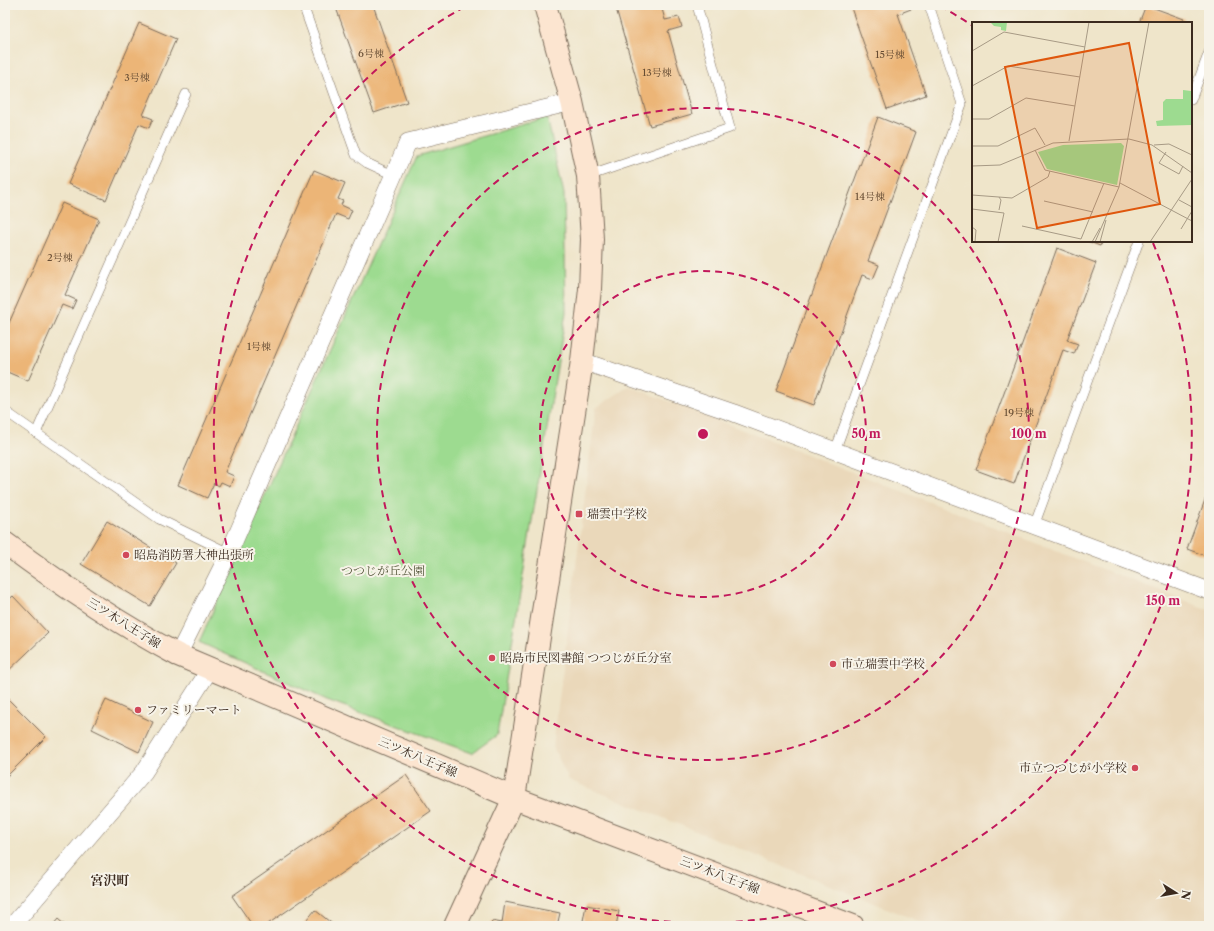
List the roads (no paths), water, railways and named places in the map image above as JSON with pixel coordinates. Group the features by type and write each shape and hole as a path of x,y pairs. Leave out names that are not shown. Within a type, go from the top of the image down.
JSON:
{"street":[{"path":"455,926 514,798 582,361 590,289 592,239 588,176 572,102 545,5"},
{"path":"178,656 229,553 408,142 572,102"},
{"path":"582,361 734,413 1209,591"},
{"name":"三ツ木八王子線","path":"5,544 53,579 142,636 178,656 514,798 853,926"},
{"path":"12,926 144,772 210,669"}],"lane":[{"path":"303,5 356,154 367,163 393,175"},
{"path":"588,176 730,128 697,5"},
{"path":"835,451 962,104 929,5"},
{"path":"1192,97 1209,52"},
{"path":"36,433 186,94"},
{"path":"1034,526 1139,242"},
{"path":"5,411 158,519 229,553"}],"place":[{"name":"瑞雲中学校","path":"579,514"},
{"name":"昭島消防署大神出張所","path":"126,555"},
{"name":"昭島市民図書館 つつじが丘分室","path":"492,658"},
{"name":"市立瑞雲中学校","path":"833,664"},
{"name":"ファミリーマート","path":"138,710"},
{"name":"市立つつじが小学校","path":"1135,768"}],"district":[{"name":"宮沢町","path":"110,880"}],"park label":[{"name":"つつじが丘公園","path":"383,571"}]}
